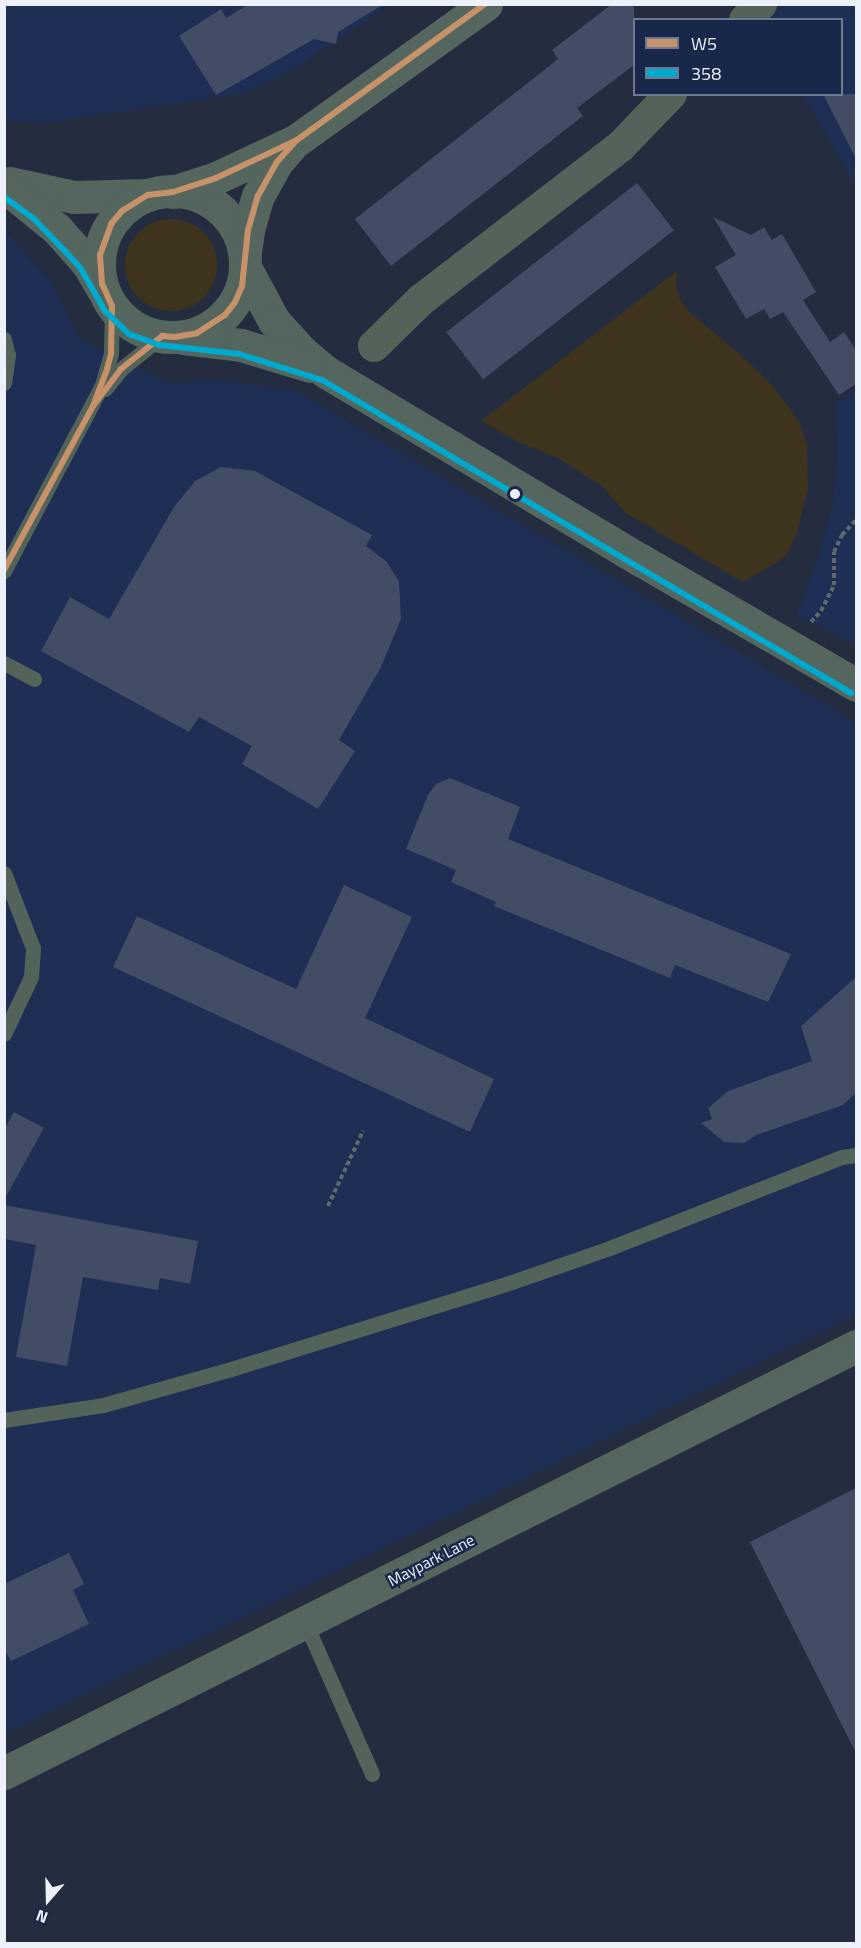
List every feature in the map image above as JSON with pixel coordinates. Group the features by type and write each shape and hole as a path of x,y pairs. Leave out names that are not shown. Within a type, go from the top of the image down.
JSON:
{"main road":[{"path":"109,301 100,272 104,240 122,211 160,193 216,178 297,140 486,4"},
{"path":"169,337 197,333 225,315 242,286 248,230 258,196 276,163 297,140"},
{"path":"4,184 74,197 160,193 204,198 231,220 245,260 274,321 302,352 326,372 856,685"},
{"path":"4,184 57,229 88,264 109,301 134,326 169,337 241,345 268,351 326,372"},
{"name":"Maypark Lane","path":"4,1773 856,1346"}],"street":[{"path":"747,18 761,4"},
{"path":"374,346 421,300 620,147 668,96"}],"lane":[{"path":"93,406 111,354 109,301"},
{"path":"4,571 93,406 121,369 169,337"},
{"path":"4,339 8,355 4,383"},
{"path":"4,663 34,679"},
{"path":"4,873 33,948 31,977 4,1034"},
{"path":"4,1420 103,1405 411,1313 607,1249 842,1157 856,1155"},
{"path":"305,1622 372,1773"}],"path":[{"path":"796,651 811,622 829,597 834,585 834,552 842,535 856,520"},
{"path":"328,1206 363,1131"}],"shaded area":[{"path":"5,5 390,5 297,67 246,93 42,123 5,119"},
{"path":"782,5 856,5 856,185 804,96 843,96 843,18 768,18"},
{"path":"171,219 189,223 203,233 213,247 217,265 213,283 203,297 189,307 171,311 153,307 139,297 129,283 125,265 129,247 139,233 153,223"},
{"path":"4,230 51,282 80,340 168,383 220,380 296,391 856,722 856,1315 5,1734"},
{"path":"677,271 676,286 680,299 689,312 743,357 772,385 799,421 807,444 808,489 796,536 785,557 743,582 626,513 601,485 558,458 518,442 481,421"},
{"path":"856,390 856,645 797,614 819,555 834,498 837,455 836,404"}],"building":[{"path":"249,4 384,4 338,32 336,44 314,39 216,95 179,36 221,9 226,18"},
{"path":"612,4 634,4 633,66 577,108 583,116 391,266 355,219 558,59 552,50"},
{"path":"856,94 856,159 824,96"},
{"path":"637,183 674,230 483,379 446,332"},
{"path":"713,217 751,235 764,227 772,240 782,234 816,292 803,300 830,342 844,332 856,350 856,384 839,395 783,312 770,319 764,309 746,319 715,267 736,255"},
{"path":"221,467 255,471 372,535 366,546 387,562 399,582 401,619 381,667 339,740 355,751 318,809 242,764 252,746 199,717 189,732 41,651 70,597 109,619 174,507 195,481"},
{"path":"450,778 520,807 508,839 791,954 768,1002 675,965 670,978 494,906 496,902 451,882 456,870 406,849 428,795 436,784"},
{"path":"344,885 412,917 365,1018 494,1079 470,1132 113,967 137,916 296,989"},
{"path":"856,977 856,1093 843,1105 756,1135 744,1143 724,1142 701,1123 712,1119 708,1108 728,1091 812,1061 801,1026"},
{"path":"14,1112 44,1128 4,1200 4,1130"},
{"path":"4,1205 198,1241 190,1284 160,1278 158,1290 83,1277 67,1366 16,1357 36,1245 4,1239"},
{"path":"856,1488 856,1753 750,1542"},
{"path":"69,1553 84,1584 73,1590 89,1624 11,1661 4,1648 4,1584"}],"transit line":[{"name":"W5","path":"4,570 93,406 107,369 111,354 112,306 102,284 100,255 111,224 122,211 148,195 173,192 216,178 297,140 485,4"},
{"name":"W5","path":"93,406 121,369 162,336 175,337 197,333 225,315 235,302 242,286 248,230 258,196 276,163 297,140"},
{"name":"358","path":"4,197 34,219 65,251 81,269 105,311 129,334 160,345 239,354 322,380 851,693"}]}
